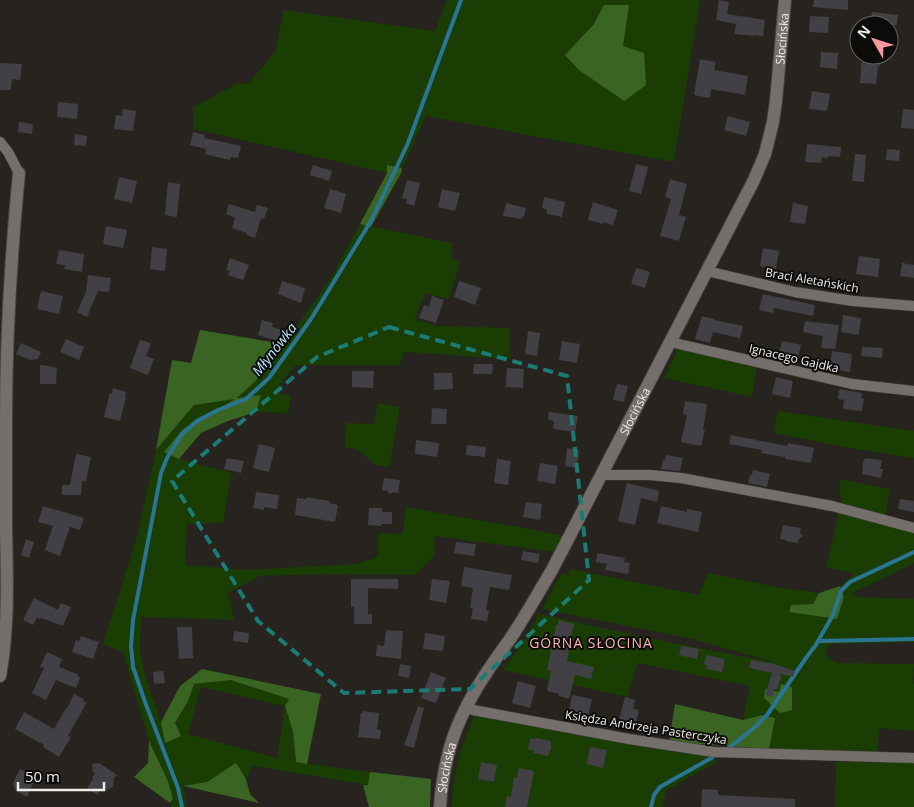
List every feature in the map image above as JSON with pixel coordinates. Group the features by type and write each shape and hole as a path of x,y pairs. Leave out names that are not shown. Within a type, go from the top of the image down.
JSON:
{"street":[{"name":"Słocińska","path":"440,807 444,773 450,748 466,707 481,681 529,610 552,570 754,180 765,154 773,122 785,0"},
{"path":"0,142 20,173 11,273 7,354 8,601 0,676"},
{"name":"Braci Aletańskich","path":"707,271 795,292 853,301 914,306"},
{"name":"Ignacego Gajdka","path":"670,342 852,384 914,391"},
{"path":"601,475 650,475 681,478 832,506 914,528"},
{"name":"Księdza Andrzeja Pasterczyka","path":"466,707 473,710 629,739 714,752 914,758"}],"highlighted area":[{"path":"389,327 567,376 589,580 470,689 344,693 258,621 172,481 317,357"}],"green space":[{"path":"447,0 700,0 674,162 426,116 402,168 387,165 387,173 193,129 193,107 236,84 249,83 275,52 284,10 435,31","holes":["604,5 623,47 566,54 593,25"]},
{"path":"604,5 629,5 623,46 644,53 646,85 624,101 579,70 565,55 593,25"},
{"path":"387,165 402,168 401,173 371,227 360,224 387,173"},
{"path":"360,224 452,243 451,258 460,262 449,299 425,293 415,319 437,326 510,328 510,359 404,352 400,365 296,365 273,393 291,395 288,413 256,412 261,396 236,398 264,373 332,276"},
{"path":"200,330 284,344 264,373 237,398 261,395 256,412 228,421 201,433 179,459 164,452 183,429 235,399 194,405 156,450 172,360 191,363"},
{"path":"682,349 757,367 752,397 664,378 677,350"},
{"path":"236,398 183,429 164,452 215,469 232,472 223,523 187,524 185,565 244,570 356,564 378,557 378,533 402,534 406,507 562,536 555,552 435,536 434,556 415,575 331,574 260,576 228,593 234,620 141,617 140,649 145,676 161,722 165,742 188,701 194,684 231,680 289,699 285,706 293,732 296,762 370,772 368,785 253,766 246,779 236,764 207,782 183,786 187,807 170,807 173,799 168,781 149,741 123,652 103,644 137,537 156,450 194,405","holes":["201,687 285,706 277,758 188,734"]},
{"path":"378,403 400,407 389,467 374,464 357,449 345,448 346,423 374,424"},
{"path":"778,411 914,431 914,458 773,433"},
{"path":"839,479 890,489 885,516 841,503"},
{"path":"839,512 914,533 914,563 852,593 858,597 914,599 914,642 829,644 825,654 836,663 914,664 914,731 879,728 878,751 769,749 762,715 743,720 750,686 637,663 628,697 503,670 525,639 539,614 776,663 692,639 542,609 561,574 567,575 571,569 699,595 708,573 776,587 819,593 813,604 791,605 789,612 844,597 840,586 855,574 826,567"},
{"path":"840,586 844,597 837,619 789,612 791,605 813,604 819,593"},
{"path":"202,669 321,694 307,764 296,762 293,732 285,706 289,699 231,680 194,684 188,701 175,723 181,736 165,743 161,722 180,686"},
{"path":"781,684 792,687 792,710 780,713 764,698 765,689 779,692"},
{"path":"675,704 743,720 762,715 775,718 769,749 669,742"},
{"path":"474,715 706,754 717,762 666,790 663,807 452,807 453,786 461,749"},
{"path":"149,741 168,781 173,799 170,803 134,777 148,763"},
{"path":"836,762 914,763 914,807 835,807"},
{"path":"236,763 246,779 250,794 259,803 183,786 207,782"},
{"path":"370,772 431,779 430,807 369,807 363,785 368,785"}],"building":[{"path":"719,0 729,2 727,14 765,20 763,36 734,34 736,24 716,20"},
{"path":"814,0 848,0 848,10 813,7"},
{"path":"872,12 898,15 872,15"},
{"path":"810,16 829,17 828,33 809,32"},
{"path":"821,52 838,53 837,69 820,67"},
{"path":"700,59 716,62 714,70 748,76 745,95 711,89 710,98 694,95"},
{"path":"0,63 22,64 20,80 12,79 11,90 0,90"},
{"path":"861,65 880,65 878,66 876,84 860,83"},
{"path":"812,91 830,94 827,111 809,109"},
{"path":"58,102 78,104 77,119 57,117"},
{"path":"123,109 136,111 133,131 114,129 116,115 122,116"},
{"path":"903,109 914,110 914,129 901,128"},
{"path":"728,116 750,122 746,136 724,130"},
{"path":"19,122 33,124 32,134 18,132"},
{"path":"193,132 205,135 204,138 241,146 238,158 231,157 230,160 205,154 206,149 190,145"},
{"path":"75,134 87,136 86,146 74,145"},
{"path":"807,144 841,147 840,157 822,157 821,163 805,162"},
{"path":"887,149 900,150 899,161 886,160"},
{"path":"855,154 866,155 864,182 852,181"},
{"path":"636,164 648,167 641,194 629,191"},
{"path":"313,165 332,171 329,181 310,175"},
{"path":"119,177 137,181 132,203 114,199"},
{"path":"670,179 687,184 679,215 686,217 679,241 660,236 671,199 665,197"},
{"path":"407,180 420,183 414,206 406,203 407,199 402,198"},
{"path":"168,182 180,184 177,217 165,215"},
{"path":"330,189 346,194 341,213 324,208"},
{"path":"442,189 460,193 455,211 438,207"},
{"path":"544,197 565,202 562,217 547,214 547,210 542,208"},
{"path":"593,202 618,210 613,225 588,220"},
{"path":"506,203 526,208 524,216 521,219 503,216"},
{"path":"793,203 808,206 805,224 790,222"},
{"path":"229,204 255,212 257,205 268,208 264,219 261,218 255,238 232,228 235,218 226,214"},
{"path":"106,226 127,230 123,248 103,244"},
{"path":"152,247 167,249 165,271 150,269"},
{"path":"763,248 779,251 776,269 760,266"},
{"path":"59,250 84,254 82,272 64,269 65,265 56,264"},
{"path":"859,256 880,259 878,277 856,274"},
{"path":"230,258 249,265 243,280 228,275 230,271 226,270"},
{"path":"902,263 914,265 914,278 900,276"},
{"path":"636,268 650,272 645,288 631,284"},
{"path":"88,275 111,278 109,292 98,291 87,317 77,312 86,292"},
{"path":"282,281 305,288 301,303 278,294"},
{"path":"459,281 481,288 475,305 454,297"},
{"path":"41,291 63,296 59,314 37,309"},
{"path":"763,294 815,305 813,316 774,308 773,313 759,310"},
{"path":"432,296 444,300 436,323 419,318 424,305 429,307"},
{"path":"843,315 861,318 859,335 841,332"},
{"path":"702,316 743,326 740,338 713,332 710,343 695,339"},
{"path":"262,320 273,323 272,327 282,330 278,341 258,335"},
{"path":"805,321 839,325 835,349 821,348 823,336 803,332"},
{"path":"528,331 540,333 537,356 525,354"},
{"path":"66,339 84,347 79,360 60,352"},
{"path":"140,340 151,343 146,356 154,359 148,375 130,368"},
{"path":"562,341 580,344 577,363 559,360"},
{"path":"782,341 801,345 797,362 778,358"},
{"path":"21,343 41,352 38,359 30,360 16,354"},
{"path":"862,347 883,348 882,358 861,356"},
{"path":"832,351 852,354 850,372 831,369"},
{"path":"474,364 493,364 492,374 473,374"},
{"path":"40,365 57,368 56,384 40,384"},
{"path":"507,368 524,369 523,388 506,387"},
{"path":"352,371 374,371 373,388 352,387"},
{"path":"434,373 452,373 453,389 434,390"},
{"path":"776,377 793,381 790,398 772,394"},
{"path":"617,384 628,386 624,402 613,400"},
{"path":"113,388 126,392 120,421 104,417"},
{"path":"839,389 862,393 861,398 864,399 862,411 843,409 844,400 838,399"},
{"path":"685,401 707,404 703,430 705,430 701,446 681,442 687,415 683,414"},
{"path":"432,408 447,409 446,424 431,424"},
{"path":"549,412 578,416 575,432 553,429 554,421 548,420"},
{"path":"731,435 787,446 788,443 814,448 811,463 785,459 785,457 761,453 762,450 729,444"},
{"path":"416,440 439,443 437,457 415,454"},
{"path":"259,444 275,448 269,472 253,468"},
{"path":"467,445 486,447 485,457 466,455"},
{"path":"567,448 579,450 577,468 565,466"},
{"path":"76,454 91,457 86,481 82,481 81,495 62,495 62,485 70,485"},
{"path":"666,455 683,458 680,471 661,469"},
{"path":"227,458 244,461 241,473 224,469"},
{"path":"865,458 882,460 881,478 862,474"},
{"path":"497,459 511,461 508,485 494,483"},
{"path":"540,463 558,466 555,484 537,481"},
{"path":"753,470 770,474 767,487 748,483"},
{"path":"384,478 400,480 398,493 390,494 382,490"},
{"path":"627,483 659,491 657,502 641,498 635,525 618,521"},
{"path":"256,492 279,495 277,509 264,507 264,510 253,508"},
{"path":"306,497 330,501 329,503 338,505 335,522 295,515 297,498 306,499"},
{"path":"900,499 914,501 914,512 898,509"},
{"path":"526,502 542,504 540,520 523,517"},
{"path":"43,506 84,518 80,530 70,527 60,556 45,550 53,526 38,522"},
{"path":"661,506 687,512 687,509 702,512 698,532 657,523"},
{"path":"369,508 382,508 382,512 392,512 392,524 381,524 381,526 368,525"},
{"path":"783,525 801,528 800,533 803,536 799,539 798,543 780,539"},
{"path":"26,539 34,542 29,558 21,555"},
{"path":"456,542 476,544 474,556 454,553"},
{"path":"523,551 540,554 538,563 521,560"},
{"path":"597,553 625,558 624,562 630,563 628,574 605,570 607,564 596,562"},
{"path":"464,567 512,575 509,590 490,587 486,610 489,611 487,621 471,619 473,609 470,608 473,588 461,586"},
{"path":"351,579 398,579 398,589 368,588 368,614 372,614 372,624 354,624 354,607 351,607"},
{"path":"432,579 450,581 446,603 429,600"},
{"path":"34,598 58,610 61,603 71,607 63,626 41,618 37,618 33,625 23,620"},
{"path":"559,620 574,624 567,661 594,667 591,679 575,675 569,699 547,691 551,671 547,670 556,625 558,625"},
{"path":"177,627 192,627 193,658 179,659"},
{"path":"386,630 403,631 401,659 376,656 377,645 384,646"},
{"path":"234,631 249,633 248,643 233,641"},
{"path":"425,633 445,636 443,651 423,649"},
{"path":"81,636 99,642 93,659 72,652 76,640 79,641"},
{"path":"681,646 699,649 697,659 679,655"},
{"path":"47,652 62,659 59,667 77,674 80,678 76,688 56,680 46,700 32,693 44,668 40,667"},
{"path":"706,655 725,659 722,672 706,669 707,665 704,664"},
{"path":"751,660 774,664 795,671 793,677 780,674 782,676 772,697 765,695 772,673 749,668"},
{"path":"400,664 411,666 409,678 398,676"},
{"path":"163,671 165,683 154,684 153,672"},
{"path":"431,672 446,678 436,703 421,698"},
{"path":"518,681 536,686 530,708 512,703"},
{"path":"74,694 87,702 68,736 71,737 59,757 43,747 44,745 15,729 24,712 54,729"},
{"path":"572,695 592,699 588,715 569,710"},
{"path":"625,697 635,700 633,709 639,710 635,727 618,724"},
{"path":"418,706 424,708 414,748 404,745"},
{"path":"363,711 379,713 377,729 381,730 380,739 358,737 361,713"},
{"path":"530,738 551,741 551,750 548,756 534,753 534,751 528,749"},
{"path":"590,747 607,750 603,768 587,764"},
{"path":"481,762 497,765 494,782 478,779"},
{"path":"99,763 117,775 114,778 113,787 107,790 103,787 97,795 87,788 95,773 93,772 92,764"},
{"path":"519,768 534,771 527,807 505,807 507,796 511,797 514,777 517,778"},
{"path":"20,769 36,776 27,797 15,790 13,783"},
{"path":"702,789 718,790 718,795 795,799 795,807 701,807"}],"waterway":[{"name":"Młynówka","path":"182,807 178,788 133,667 131,646 133,620 161,473 167,458 181,435 197,421 246,399 269,378 311,319 371,221 408,143 461,0"},
{"path":"818,641 833,615 841,591 850,582 914,552"},
{"path":"729,748 767,715 818,641 914,639"},
{"path":"651,807 654,795 660,787 713,757"}],"district":[{"name":"GÓRNA SŁOCINA","path":"591,642"}]}
